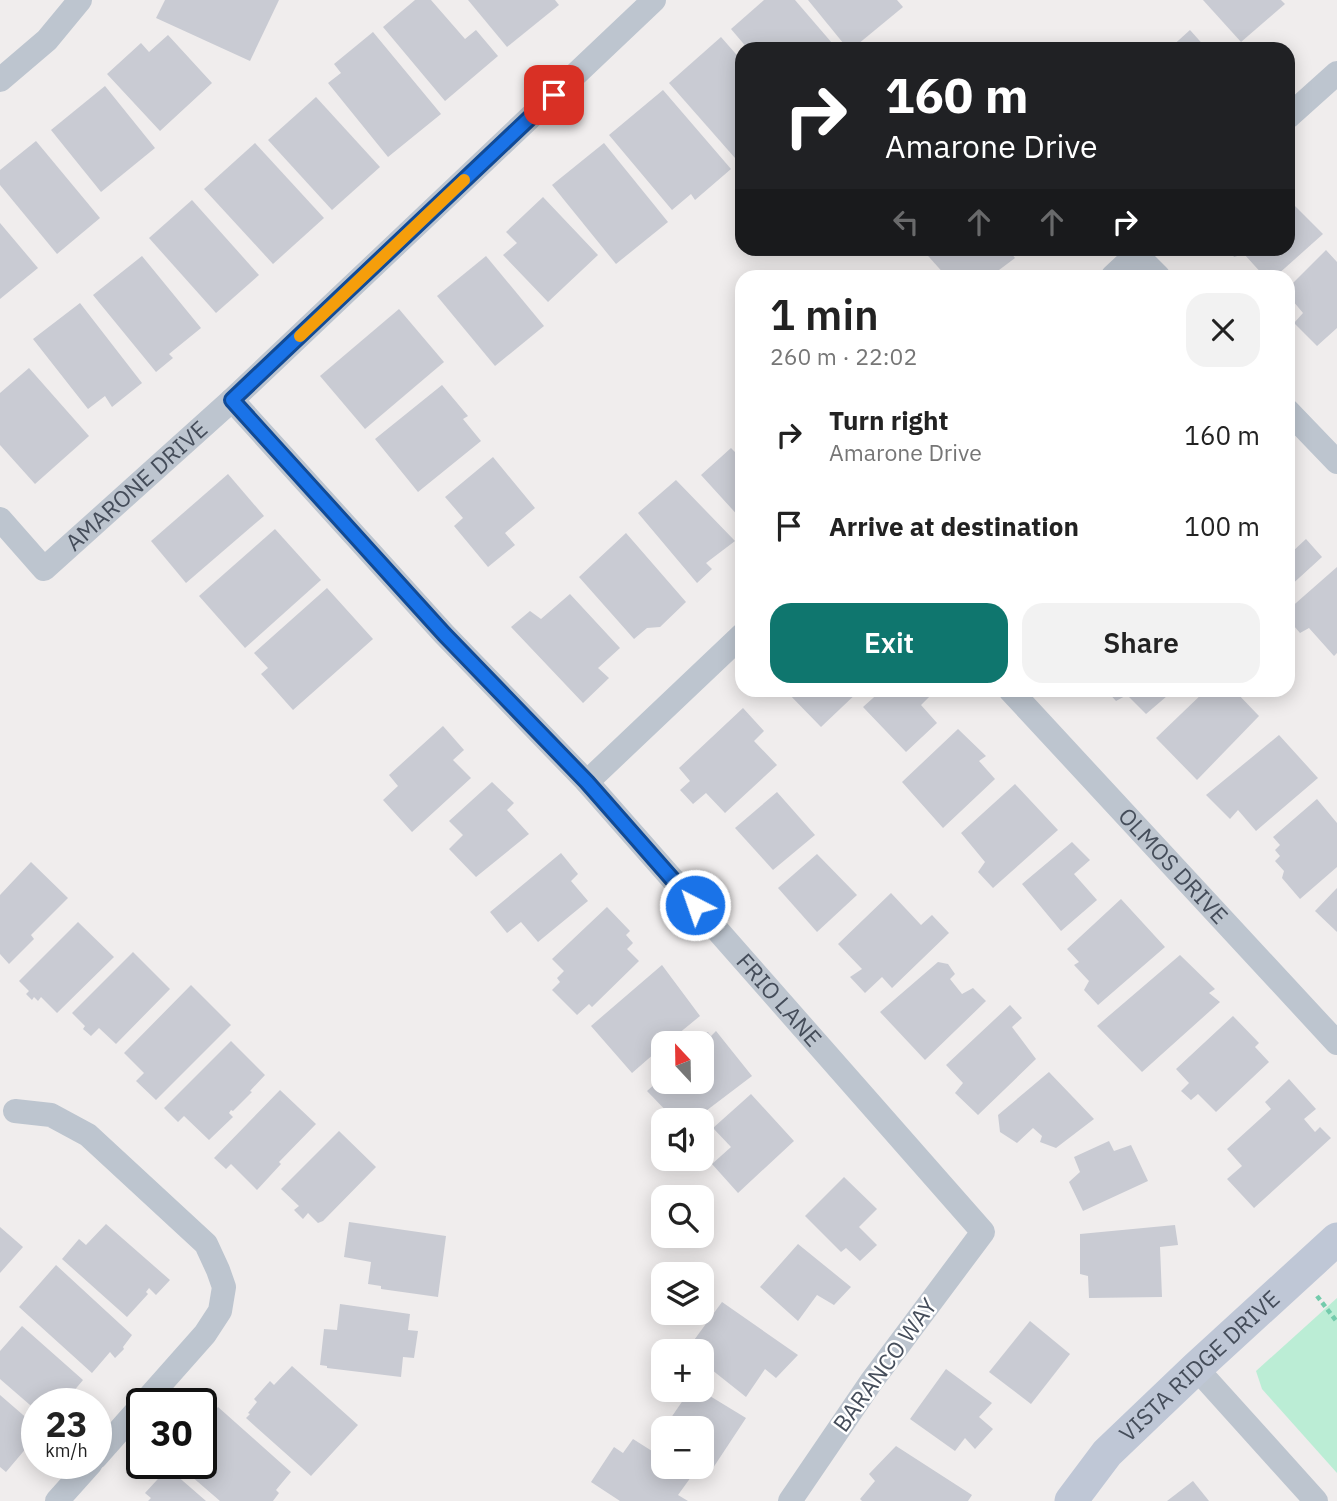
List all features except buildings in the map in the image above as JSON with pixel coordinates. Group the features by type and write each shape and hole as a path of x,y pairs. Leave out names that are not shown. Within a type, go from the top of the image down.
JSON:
{"street":[{"path":"0,80 47,40 80,0"},
{"name":"AMARONE DRIVE","path":"0,519 44,569 232,400 654,0"},
{"path":"1295,111 1337,73"},
{"path":"1120,270 1135,256"},
{"name":"FRIO LANE","path":"232,400 444,634 587,782 983,1232"},
{"path":"1295,418 1337,462"},
{"path":"587,782 735,642"},
{"name":"OLMOS DRIVE","path":"1016,697 1337,1043"},
{"path":"15,1111 51,1115 88,1135 206,1244 224,1287 220,1311 205,1334 157,1388"},
{"name":"BARANCO WAY","path":"790,1501 871,1382 983,1232"},
{"name":"VISTA RIDGE DRIVE","path":"1071,1501 1107,1453 1337,1239"},
{"path":"1196,1368 1316,1501"},
{"path":"112,1439 126,1423"},
{"path":"57,1501 77,1479"}],"green space":[{"path":"1337,1298 1337,1473 1262,1389 1256,1371"}],"slow traffic":[{"path":"300,336 464,180"}],"route":[{"path":"554,95 232,400 444,634 587,782 695,905"}]}
